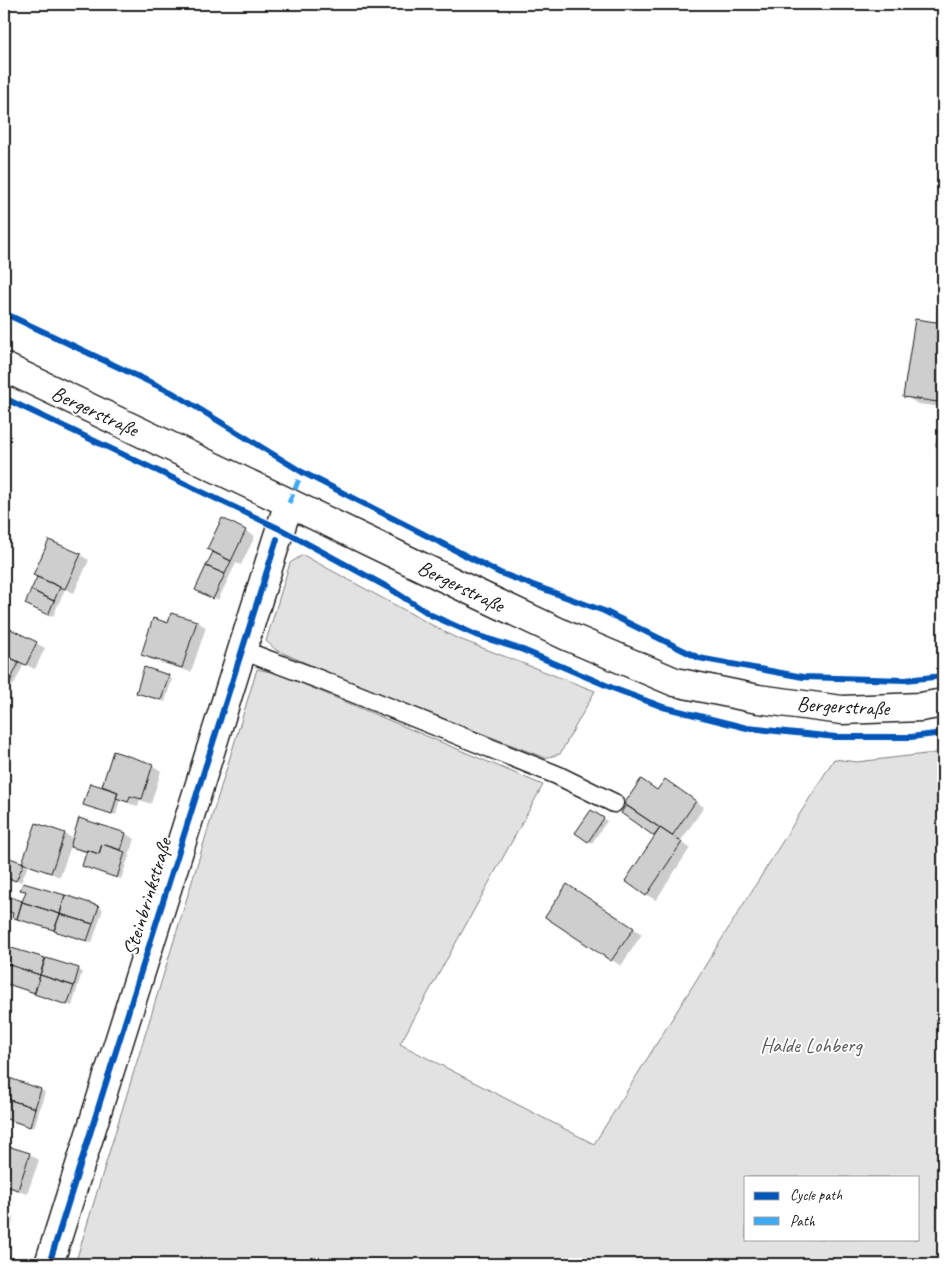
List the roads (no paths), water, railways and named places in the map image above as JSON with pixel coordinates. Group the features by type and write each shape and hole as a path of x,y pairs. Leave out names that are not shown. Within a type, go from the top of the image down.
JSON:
{"main road":[{"name":"Bergerstraße","path":"4,367 490,600 567,636 675,682 758,700 842,710 920,708 943,703"},
{"name":"Steinbrinkstraße","path":"49,1264 289,503"}],"lane":[{"path":"242,650 558,775 614,802"}],"park label":[{"name":"Halde Lohberg","path":"811,1045"}]}
